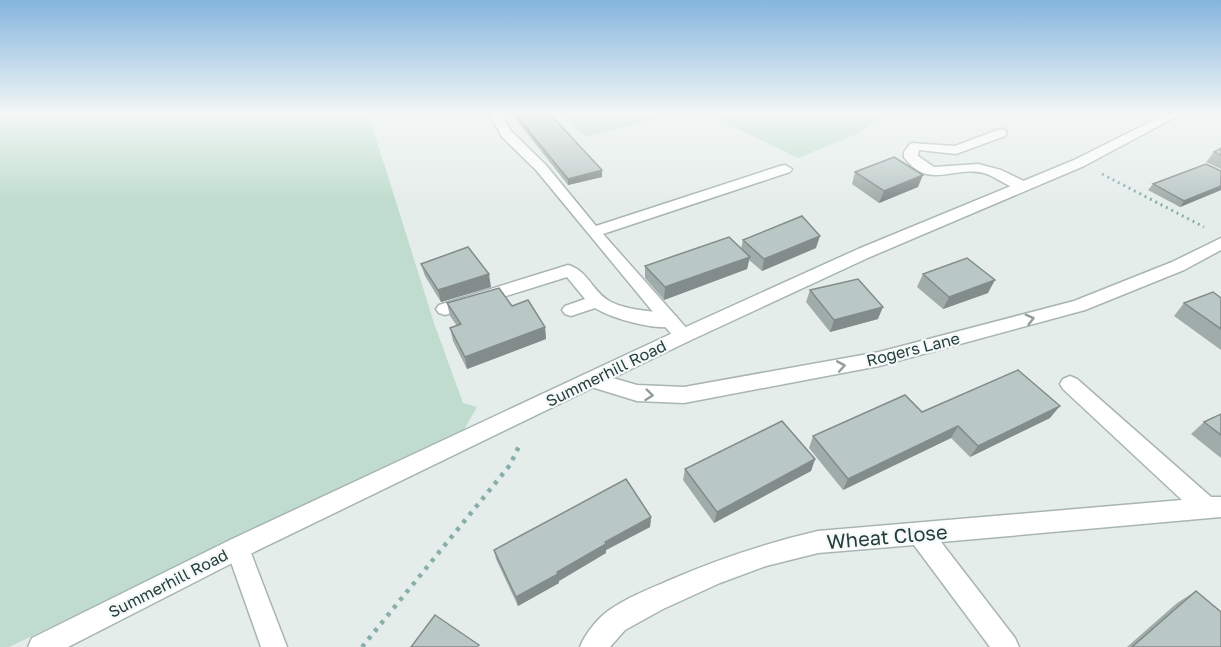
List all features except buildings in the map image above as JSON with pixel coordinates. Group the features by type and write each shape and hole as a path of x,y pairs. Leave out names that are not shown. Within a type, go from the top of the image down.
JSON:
{"street":[{"path":"514,143 532,158 683,336"},
{"path":"975,143 956,150 916,146 911,152 911,157 927,169 936,172 980,168 997,173 1023,186"},
{"name":"Summerhill Road","path":"41,647 238,548 683,336 864,253 1079,163 1118,143"},
{"path":"593,232 785,169"},
{"name":"Rogers Lane","path":"592,381 620,391 651,396 684,396 879,359 1078,306 1178,266 1216,237"},
{"path":"445,309 568,271 576,273 597,301 645,319 670,321"},
{"path":"571,310 597,301"},
{"name":"Wheat Close","path":"1070,384 1214,508"},
{"name":"Wheat Close","path":"593,647 616,621 654,600 715,573 766,555 818,542 1214,508"},
{"path":"921,534 1006,647"},
{"path":"238,548 274,647"}],"path":[{"path":"1079,163 1216,237"},
{"path":"362,647 433,556 510,465 538,406"}],"green space":[{"path":"0,143 377,143 435,326 463,403 477,407 464,430 9,647 0,647"},
{"path":"767,143 834,143 798,158"}]}
